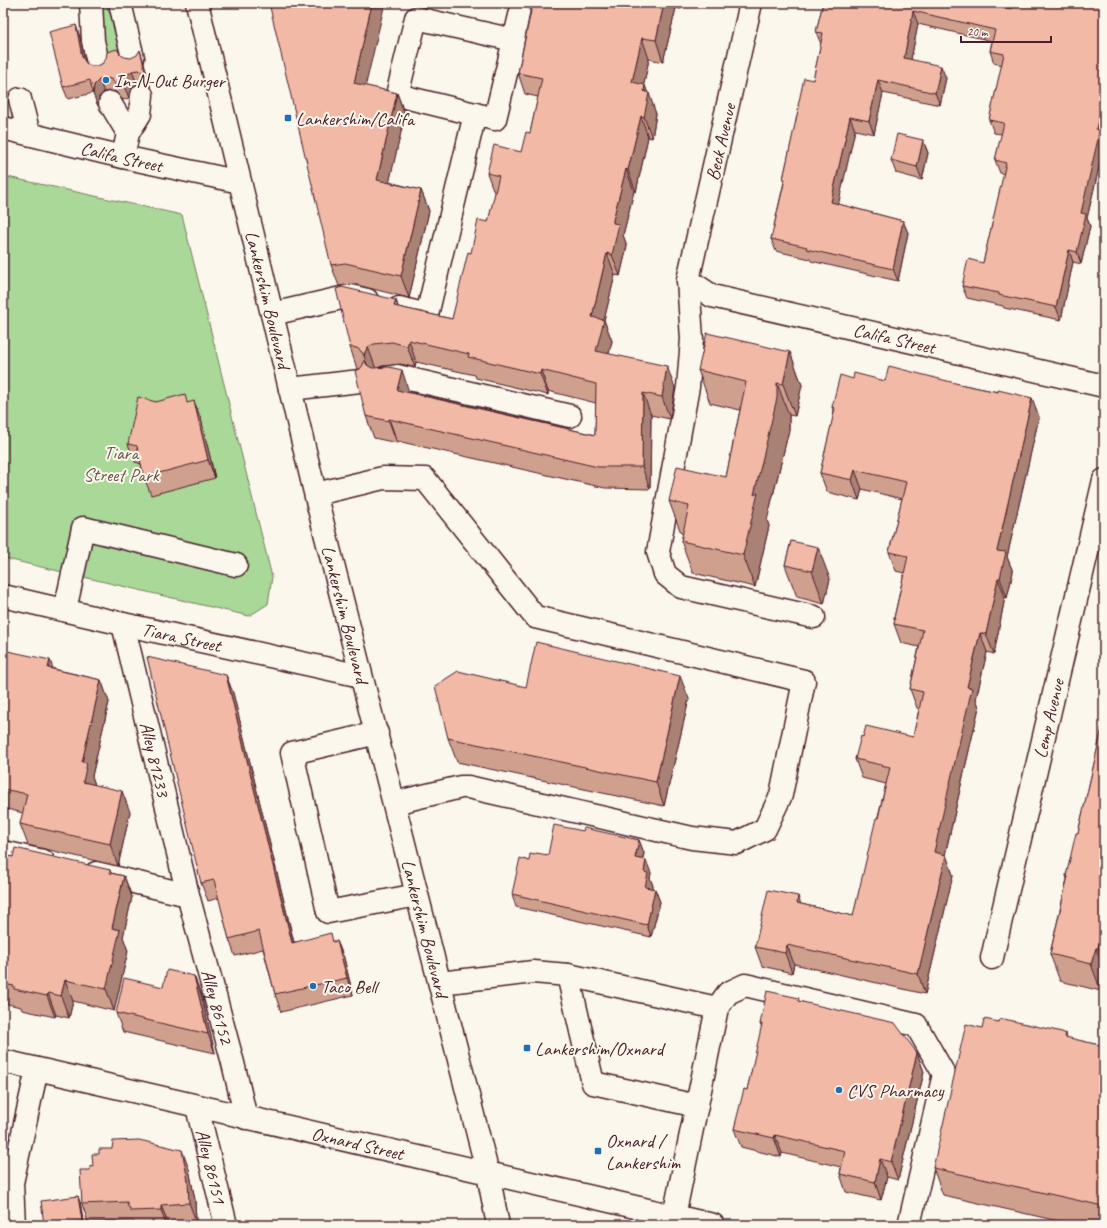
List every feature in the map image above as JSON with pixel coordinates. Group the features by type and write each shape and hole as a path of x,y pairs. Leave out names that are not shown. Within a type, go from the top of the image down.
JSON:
{"main road":[{"path":"91,3 93,41 99,67"},
{"path":"120,3 133,58"},
{"name":"Lankershim Boulevard","path":"197,3 361,676 377,733 488,1174 498,1225"},
{"path":"514,40 416,18 397,95 495,119 523,3"},
{"name":"Beck Avenue","path":"751,3 688,280 692,339 688,387 658,552 665,574 681,587 814,617"},
{"path":"123,157 128,133 140,114 142,95"},
{"path":"20,99 29,134"},
{"path":"110,103 128,133"},
{"path":"272,314 350,296 427,315 475,114"},
{"name":"Califa Street","path":"3,128 123,157 240,182"},
{"name":"Califa Street","path":"688,280 712,296 1104,386"},
{"path":"384,378 397,376 570,416"},
{"path":"290,389 360,381"},
{"path":"316,494 383,478 425,479 535,616 804,681 780,795 765,829 737,843 692,838 468,787 460,787 394,804"},
{"name":"Lemp Avenue","path":"992,958 1104,480"},
{"path":"65,610 83,528 236,565"},
{"name":"Tiara Street","path":"3,596 361,676"},
{"name":"Alley 81233","path":"123,624 188,894"},
{"path":"377,733 292,753 328,912 417,894"},
{"path":"3,852 188,894"},
{"name":"Alley 86152","path":"188,894 233,1063 246,1118"},
{"path":"440,983 533,972 568,975 717,1008"},
{"path":"568,975 593,1083 697,1106"},
{"path":"674,1216 717,1008 728,993 745,985 916,1025 944,1074 909,1225"},
{"name":"Oxnard Street","path":"3,1061 713,1225"},
{"path":"14,1225 12,1183 37,1069"},
{"name":"Alley 86151","path":"197,1107 226,1225"}],"green space":[{"path":"99,3 105,3 120,36 126,58 105,63"},
{"name":"Tiara Street Park","path":"3,176 182,215 272,577 268,604 249,616 3,558"}],"building":[{"path":"269,3 372,3 354,83 397,93 377,180 421,190 401,276 345,263 331,265"},
{"path":"528,3 582,3 607,8 608,3 664,3 656,40 642,38 632,82 645,85 644,91 649,93 644,117 641,116 628,170 626,169 613,220 613,223 619,224 612,255 607,253 592,317 604,320 596,351 667,366 662,397 643,393 642,467 598,467 389,419 389,421 366,416 355,371 360,369 364,360 367,365 372,368 389,367 402,370 397,390 595,435 596,384 541,370 540,374 468,357 469,354 409,340 407,346 392,342 374,344 368,347 364,356 357,348 350,347 336,289 342,287 396,300 394,306 452,319 468,252 471,253 478,220 488,222 499,176 487,173 494,145 521,152 526,132 530,133 542,78 518,73 532,6 528,5"},
{"path":"823,3 984,3 1012,9 1014,3 1104,3 1104,97 1096,129 1100,130 1081,213 1086,214 1077,252 1069,250 1056,307 999,295 999,293 962,286 968,259 983,263 1006,163 995,160 1004,123 989,120 1004,54 990,51 995,30 913,11 904,58 941,66 935,93 878,80 869,121 850,117 831,202 903,221 893,269 806,249 807,247 771,239 785,179 783,179 804,78 813,80 823,33 816,32"},
{"path":"76,25 82,57 86,63 91,66 98,66 103,63 107,52 117,49 124,57 131,58 137,55 140,50 146,74 139,70 132,71 127,75 124,86 118,87 111,79 105,78 99,80 94,85 93,94 90,80 63,87 49,32"},
{"path":"897,134 923,140 917,167 891,160"},
{"path":"707,333 790,352 783,384 777,383 777,398 754,495 758,493 743,555 681,541 689,506 669,501 677,466 726,477 746,382 698,370"},
{"path":"889,366 959,384 998,392 998,390 1032,398 997,551 1006,552 1000,578 998,578 986,634 980,633 967,687 972,688 934,852 946,855 918,974 787,945 785,953 755,947 768,890 798,896 797,903 853,916 876,818 878,818 890,767 855,759 861,736 863,737 866,726 913,737 923,692 910,689 923,630 894,624 894,618 908,556 889,552 906,482 855,470 852,480 820,473 835,408 832,407 840,375 853,379 854,373 885,381"},
{"path":"185,394 187,403 194,401 208,460 144,477 137,446 128,444 138,397 156,402"},
{"path":"791,541 818,547 812,571 785,565"},
{"path":"536,642 680,676 656,782 448,738 435,686 458,671 526,687"},
{"path":"3,650 50,660 48,668 101,680 82,762 87,763 83,782 122,791 110,844 20,824 27,794 3,789"},
{"path":"147,657 226,675 292,943 331,933 333,942 337,941 347,978 275,994 259,931 229,939 214,880 201,883"},
{"path":"1104,677 1104,691 1101,690"},
{"path":"1104,720 1104,933 1102,933 1098,948 1096,948 1091,964 1050,954 1068,876 1066,876 1076,833 1078,833"},
{"path":"554,825 583,831 584,828 639,840 635,858 646,860 644,872 648,873 645,887 655,889 647,925 512,894 520,858 529,861 530,854 535,855 536,853 548,855"},
{"path":"15,848 110,870 110,873 124,876 112,928 120,930 106,989 65,980 61,996 48,993 47,996 14,989 14,986 3,984 3,855 13,857"},
{"path":"167,970 194,976 208,1034 116,1013 124,978 163,987"},
{"name":"CVS Pharmacy","path":"767,991 799,998 798,1001 895,1023 917,1053 891,1162 880,1159 875,1182 840,1174 845,1151 775,1135 774,1138 734,1129 744,1089 747,1090 762,1024 760,1024"},
{"path":"984,1019 999,1022 1000,1019 1004,1019 1062,1032 1066,1034 1065,1037 1104,1046 1103,1206 933,1168 966,1024 982,1028"},
{"path":"139,1140 182,1150 188,1181 189,1203 161,1205 161,1210 130,1211 127,1202 82,1204 80,1170 90,1170 90,1166 93,1167 92,1154 99,1154 99,1149 112,1149 113,1141"},
{"path":"78,1196 82,1221 44,1225 41,1201"}],"place":[{"name":"In-N-Out Burger","path":"106,80"},
{"name":"Lankershim/Califa","path":"288,118"},
{"name":"Taco Bell","path":"313,986"},
{"name":"Lankershim/Oxnard","path":"527,1048"},
{"name":"CVS Pharmacy","path":"839,1090"},
{"name":"Oxnard / Lankershim","path":"598,1151"}]}
